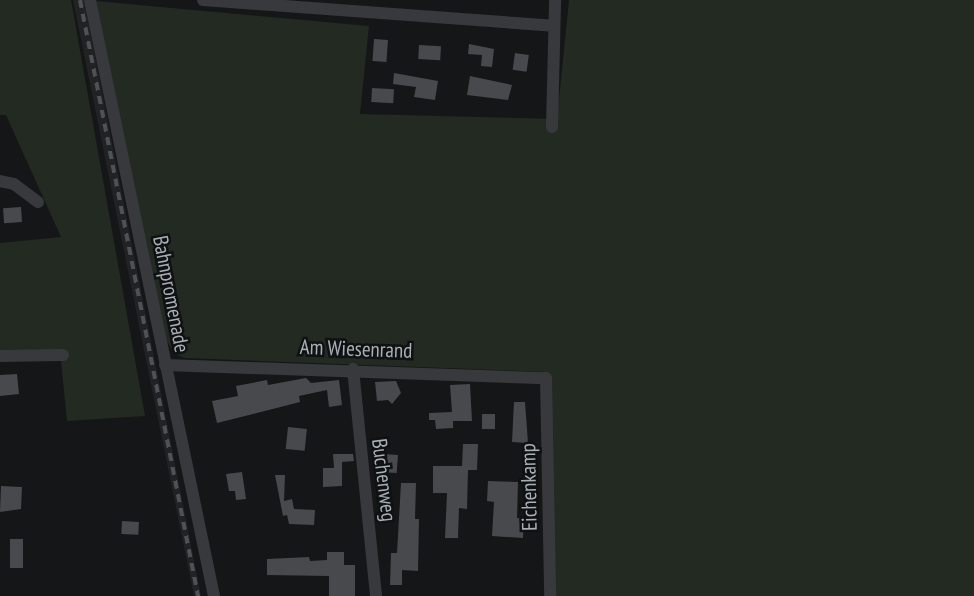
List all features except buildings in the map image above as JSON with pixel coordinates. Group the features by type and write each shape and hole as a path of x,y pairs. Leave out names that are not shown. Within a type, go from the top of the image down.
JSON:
{"street":[{"name":"Bahnpromenade","path":"90,0 213,596"},
{"path":"203,0 554,26"},
{"path":"552,127 555,0"},
{"path":"0,181 14,184 38,202"},
{"path":"0,356 63,355"},
{"name":"Am Wiesenrand","path":"165,365 353,369 546,378"},
{"name":"Buchenweg","path":"353,369 376,596"},
{"name":"Eichenkamp","path":"546,378 550,596"}],"shaded area":[{"path":"0,0 71,0 145,416 67,421 60,351 0,351 0,243 61,237 6,115 0,115"},
{"path":"73,0 84,0 201,596 194,596"},
{"path":"569,0 974,0 974,596 550,596 546,372 184,358 174,353 165,338 96,1 369,26 360,114 557,119"}],"railway":[{"path":"80,0 198,596"}]}
